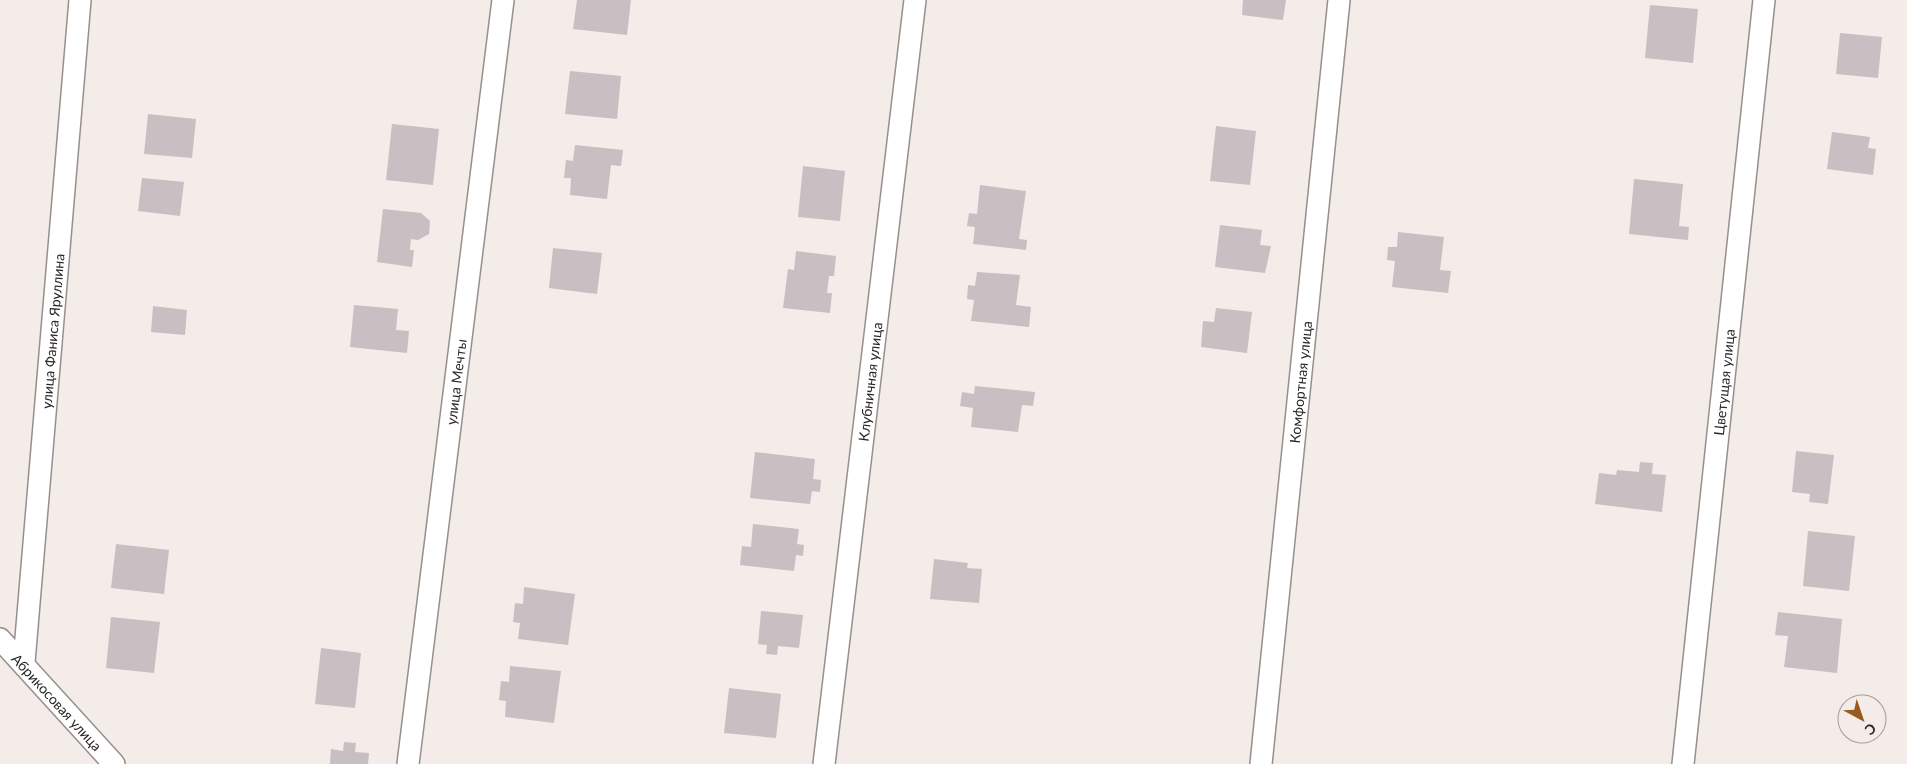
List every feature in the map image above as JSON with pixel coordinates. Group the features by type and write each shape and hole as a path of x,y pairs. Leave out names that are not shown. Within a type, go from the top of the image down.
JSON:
{"street":[{"name":"улица Фаниса Яруллина","path":"24,662 80,0"},
{"name":"улица Мечты","path":"408,764 503,0"},
{"name":"Клубничная улица","path":"824,764 915,0"},
{"name":"Комфортная улица","path":"1261,764 1339,0"},
{"name":"Цветущая улица","path":"1683,764 1764,0"},
{"name":"Абрикосовая улица","path":"0,638 24,662 114,764"}],"building":[{"path":"577,0 631,0 627,35 573,29"},
{"path":"1243,0 1286,0 1283,20 1242,15"},
{"path":"1650,5 1698,9 1693,63 1645,58"},
{"path":"1840,33 1882,37 1878,78 1836,74"},
{"path":"570,71 621,76 617,119 565,114"},
{"path":"148,114 196,119 192,158 144,154"},
{"path":"392,124 439,129 433,185 386,180"},
{"path":"1216,126 1256,131 1250,185 1210,181"},
{"path":"1832,132 1870,137 1868,148 1876,149 1873,175 1827,169"},
{"path":"575,145 623,150 621,166 611,165 607,199 570,195 571,178 564,178 566,160 573,161"},
{"path":"803,166 845,171 840,221 798,217"},
{"path":"142,178 184,182 180,216 138,211"},
{"path":"1634,179 1683,184 1679,226 1689,227 1688,240 1629,234"},
{"path":"980,185 1026,191 1019,239 1027,240 1026,250 973,244 975,227 967,226 969,213 977,214"},
{"path":"383,209 421,213 430,221 429,234 418,240 411,239 410,250 414,250 412,267 377,262"},
{"path":"1220,225 1262,230 1260,245 1271,246 1265,273 1215,267"},
{"path":"1398,232 1444,237 1440,270 1451,271 1448,293 1392,287 1395,261 1387,260 1388,247 1397,247"},
{"path":"553,248 602,253 597,294 549,288"},
{"path":"796,251 836,256 834,276 829,276 827,293 832,293 830,313 783,308 788,269 794,270"},
{"path":"977,272 1020,275 1016,305 1031,307 1029,327 971,321 974,300 967,299 968,285 975,286"},
{"path":"354,305 398,309 396,330 409,331 407,353 350,347"},
{"path":"153,306 187,310 185,335 151,332"},
{"path":"1216,308 1252,312 1247,353 1201,347 1203,321 1214,322"},
{"path":"975,386 1035,392 1033,406 1022,405 1018,432 971,427 973,408 960,406 962,392 974,394"},
{"path":"1796,451 1834,455 1828,504 1809,502 1810,494 1792,492"},
{"path":"755,452 815,459 813,479 821,480 820,492 812,491 810,504 750,498"},
{"path":"1640,462 1653,463 1652,474 1666,475 1662,512 1595,504 1599,473 1616,475 1617,470 1639,472"},
{"path":"753,524 799,529 797,544 804,545 803,556 796,555 794,571 740,565 742,546 751,547"},
{"path":"1808,531 1855,536 1849,591 1803,586"},
{"path":"116,544 169,550 164,594 111,588"},
{"path":"934,559 968,563 967,568 982,569 979,603 930,599"},
{"path":"524,587 575,594 568,645 518,639 520,623 513,622 515,603 523,604"},
{"path":"761,611 803,615 799,648 778,646 777,655 766,654 767,645 758,644"},
{"path":"1778,612 1842,619 1837,673 1784,667 1788,636 1775,635"},
{"path":"111,617 160,622 154,673 106,668"},
{"path":"321,648 361,653 355,708 315,704"},
{"path":"510,666 561,671 554,723 505,717 506,701 499,700 501,681 509,682"},
{"path":"729,688 781,694 776,738 724,733"},
{"path":"344,742 356,743 355,752 369,753 368,764 330,764 331,749 343,751"}]}
